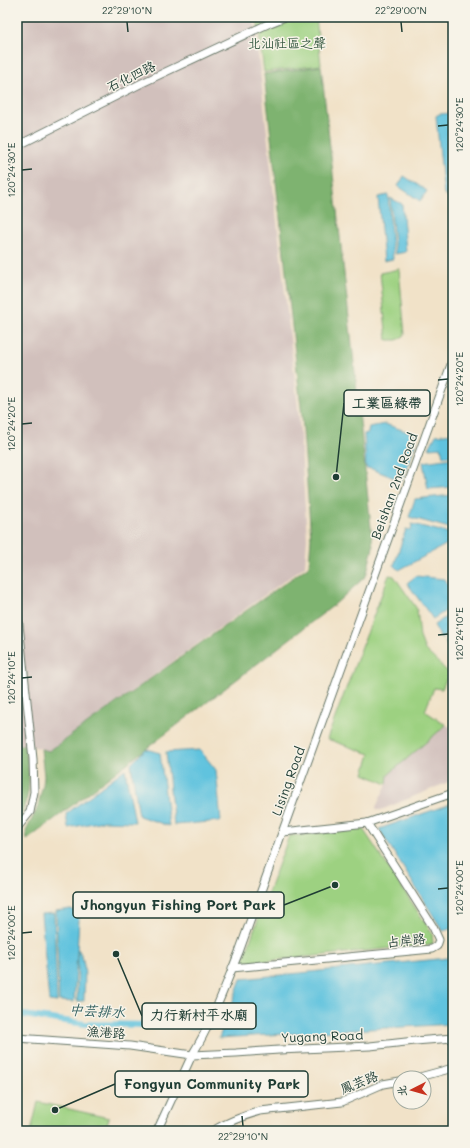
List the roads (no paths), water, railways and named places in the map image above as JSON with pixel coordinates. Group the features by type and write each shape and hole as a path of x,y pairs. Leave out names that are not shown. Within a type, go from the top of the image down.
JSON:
{"street":[{"name":"石化四路","path":"17,146 142,83 270,22 285,17"},
{"name":"Beishan 2nd Road","path":"383,554 453,359"},
{"name":"Lising Road","path":"157,1131 192,1055 199,1044 213,1014 239,952 383,554"},
{"path":"17,606 33,759 34,792 30,812 17,828"},
{"path":"282,832 367,823 453,793"},
{"name":"占岸路","path":"232,968 432,949 437,946 440,940 433,927 367,823"},
{"name":"漁港路","path":"17,1038 130,1046 192,1055"},
{"name":"Yugang Road","path":"192,1055 370,1046 453,1038"},
{"path":"432,1074 453,1068"},
{"name":"鳳芸路","path":"212,1131 248,1114 260,1111 342,1102 383,1084 392,1082"}],"water":[{"path":"453,113 453,200 444,194 436,116 439,114"},
{"path":"404,176 427,191 420,201 398,186"},
{"path":"388,195 393,259 384,261 378,197"},
{"path":"390,198 402,204 406,252 395,254"},
{"path":"385,424 414,434 417,439 402,481 366,468 364,434 368,433 369,427"},
{"path":"453,433 453,456 443,456 441,447 429,448 436,435"},
{"path":"453,458 453,487 428,489 423,462"},
{"path":"453,495 453,529 409,517 415,499"},
{"path":"412,524 453,534 453,545 451,542 399,570 394,565 406,529 411,530"},
{"path":"416,576 444,579 453,594 453,606 433,619 407,583"},
{"path":"453,612 453,630 441,638 434,625"},
{"path":"453,637 453,655 445,642"},
{"path":"146,749 160,753 169,826 139,816 131,764"},
{"path":"200,750 216,770 221,821 174,825 166,752"},
{"path":"125,769 135,822 103,821 68,828 66,814"},
{"path":"453,803 453,928 443,931 379,829"},
{"path":"71,909 75,911 79,919 74,1002 59,1001 56,911"},
{"path":"54,913 57,1002 49,1001 41,914"},
{"path":"78,949 84,967 84,1001 77,1001"},
{"path":"453,956 453,1024 219,1038 241,979 448,958"}],"waterway":[{"name":"中芸排水","path":"17,1014 85,1024 223,1026"}],"place":[{"name":"工業區綠帶","path":"336,477"},
{"name":"Jhongyun Fishing Port Park","path":"335,885"},
{"name":"力行新村平水廟","path":"116,954"},
{"name":"Fongyun Community Park","path":"55,1110"}],"park label":[{"name":"北汕社區之聲","path":"287,43"}]}
